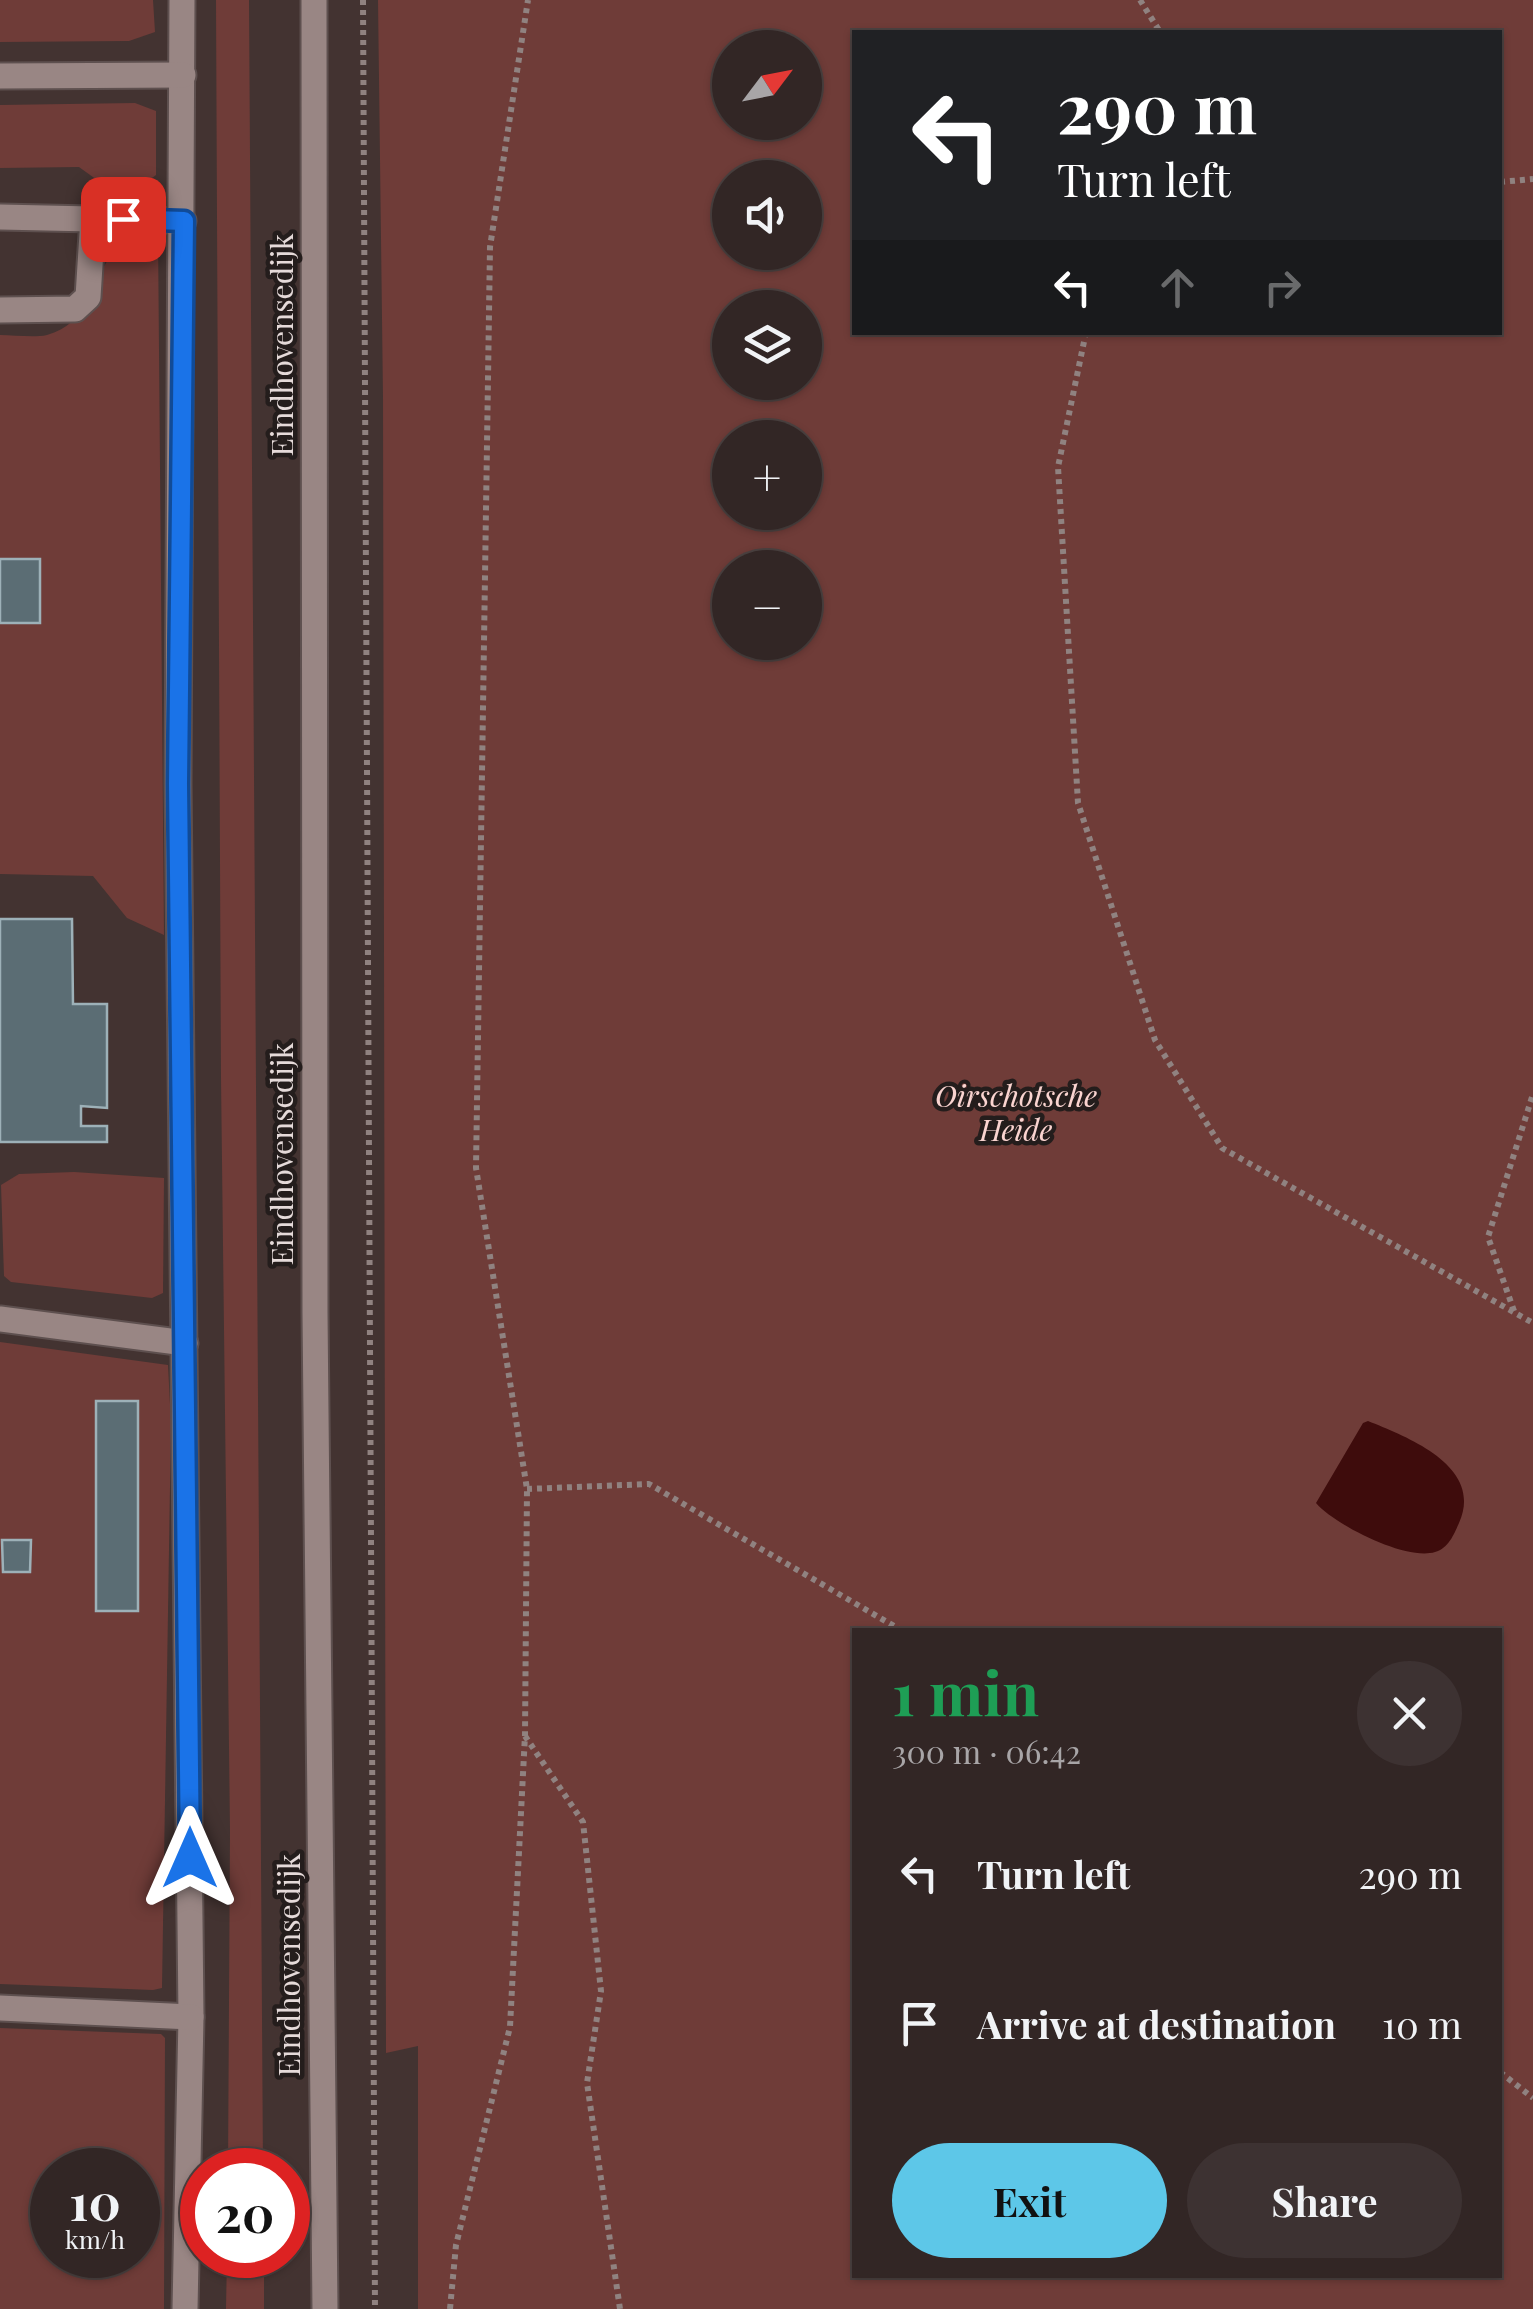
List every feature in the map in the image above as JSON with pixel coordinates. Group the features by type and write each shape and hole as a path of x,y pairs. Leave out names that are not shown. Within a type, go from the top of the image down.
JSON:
{"street":[{"path":"182,0 184,221 178,784 191,2017 185,2309"},
{"name":"Eindhovensedijk","path":"314,0 315,1312 325,2309"},
{"path":"0,76 182,75"},
{"path":"0,216 184,221"},
{"path":"0,310 76,309 88,297 93,218"},
{"path":"0,1320 185,1342"},
{"path":"0,2008 191,2017"}],"path":[{"path":"363,0 374,2309"},
{"path":"450,2309 456,2245 510,2027 525,1735 527,1489 476,1168 490,247 528,0"},
{"path":"1140,0 1159,30"},
{"path":"1502,182 1533,179"},
{"path":"1085,335 1058,467 1078,803 1155,1040 1222,1148 1533,1323"},
{"path":"1514,1312 1488,1237 1533,1094"},
{"path":"527,1489 649,1484 898,1628"},
{"path":"525,1735 583,1822 602,1991 586,2083 620,2309"},
{"path":"1502,2074 1533,2098"}],"green space":[{"path":"0,0 153,0 155,32 129,41 0,42"},
{"path":"216,0 249,0 263,2148 228,2148 230,1831 221,1078"},
{"name":"Oirschotsche Heide","path":"378,0 1533,0 1533,2309 418,2309 418,2046 386,2053 383,397"},
{"path":"135,103 156,111 156,175 138,188 121,192 79,167 0,168 0,105"},
{"path":"136,232 158,232 164,935 127,918 93,876 0,874 0,335 42,336 64,328 86,303 109,258"},
{"path":"74,1172 164,1178 163,1293 152,1298 11,1282 4,1276 1,1185 19,1174"},
{"path":"0,1342 168,1365 171,1424 162,1988 0,1984"},
{"path":"0,2028 161,2034 165,2038 164,2309 0,2309"},
{"path":"227,2278 264,2278 264,2309 226,2309"}],"shaded area":[{"path":"1368,1421 1439,1457 1461,1486 1464,1503 1459,1523 1440,1550 1422,1553 1390,1546 1354,1531 1316,1503 1363,1423"}],"building":[{"path":"0,559 40,559 40,623 0,623"},
{"path":"0,919 72,919 73,1004 107,1004 107,1108 81,1106 81,1126 107,1126 107,1142 0,1142"},
{"path":"96,1401 138,1401 138,1611 96,1611"},
{"path":"2,1540 31,1540 30,1572 3,1572"}],"route":[{"path":"123,219 184,221 178,784 190,1858"}]}
